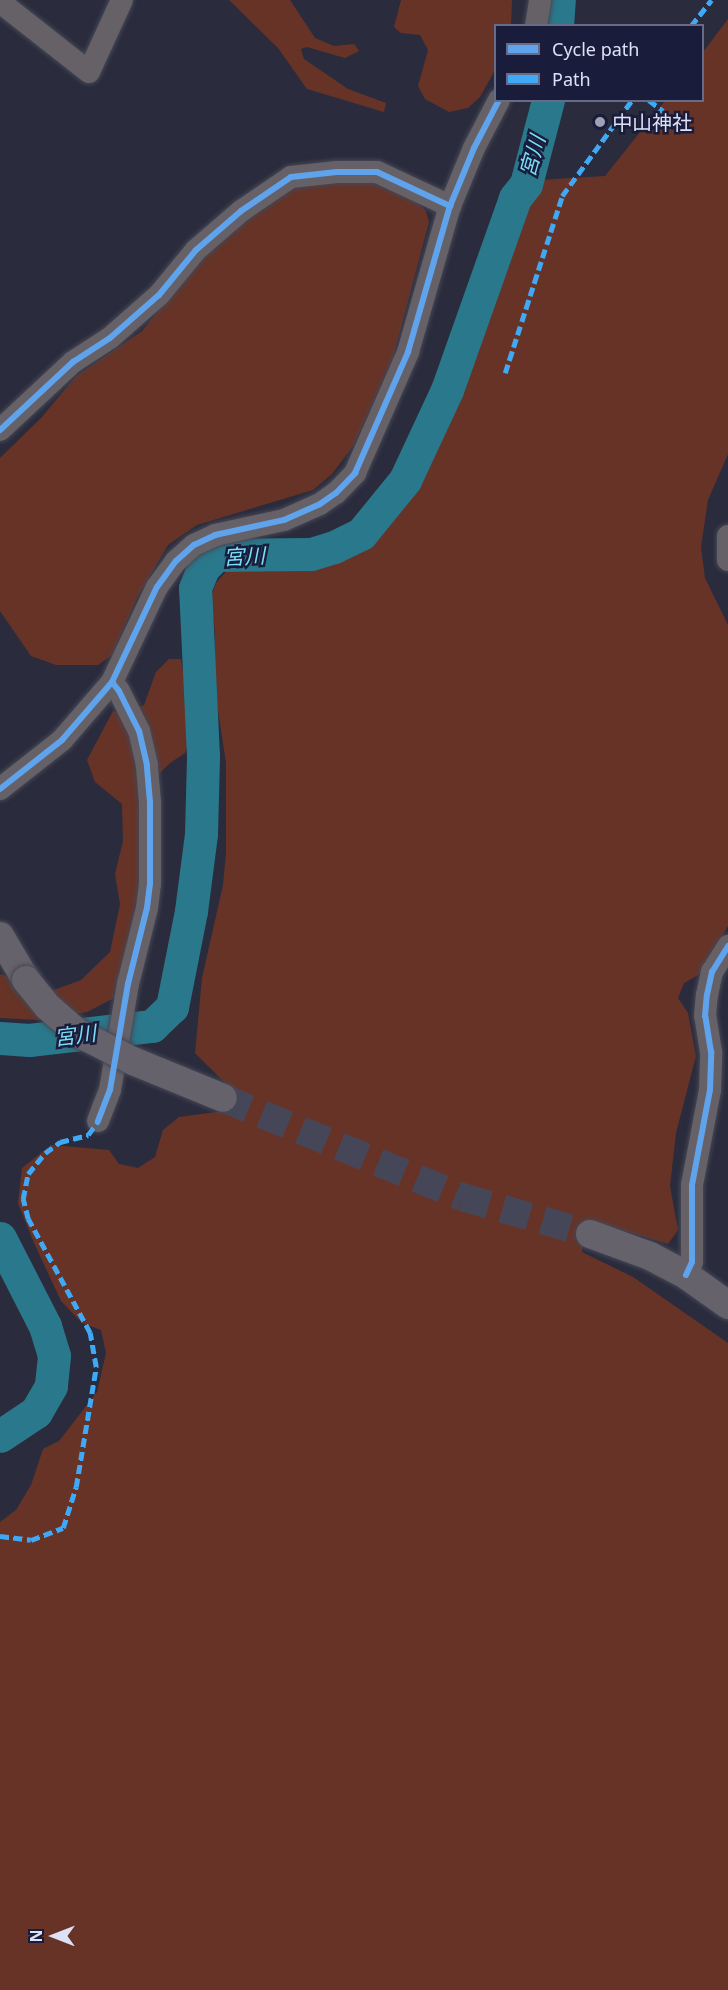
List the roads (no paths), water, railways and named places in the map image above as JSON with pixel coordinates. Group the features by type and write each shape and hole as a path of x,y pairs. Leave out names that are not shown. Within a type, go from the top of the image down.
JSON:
{"main road":[{"path":"0,936 26,980 48,1007 78,1033 132,1061 224,1098"},
{"path":"590,1234 650,1256 686,1275 728,1305"}],"street":[{"path":"0,2 88,72 122,0"},
{"path":"536,24 540,0"},
{"path":"0,789 62,740 112,682 157,587 177,561 194,545 215,535 285,520 336,493 355,473 408,352 450,207 474,148 498,102"},
{"path":"0,430 73,362 110,338 159,295 196,250 241,211 291,177 337,172 377,172 450,207"},
{"path":"728,536 728,560"},
{"path":"98,1121 110,1090 119,1047 122,1018 147,908 150,802 147,765 138,731 119,691 112,682"},
{"path":"686,1275 692,1262 692,1185 710,1090 711,1052 705,1016 707,995 712,972 728,946"}],"waterway":[{"name":"宮川","path":"557,24 559,0"},
{"name":"宮川","path":"0,1038 29,1040 152,1026 172,1007 191,911 201,834 203,756 195,588 203,568 216,555 311,554 334,547 361,534 405,480 447,390 515,198 526,184 547,102"},
{"name":"宮川","path":"0,1238 45,1326 54,1356 51,1386 36,1412 0,1436"}],"tunnel":[{"path":"223,1098 462,1197 590,1234"}],"place":[{"name":"中山神社","path":"600,122"}]}
